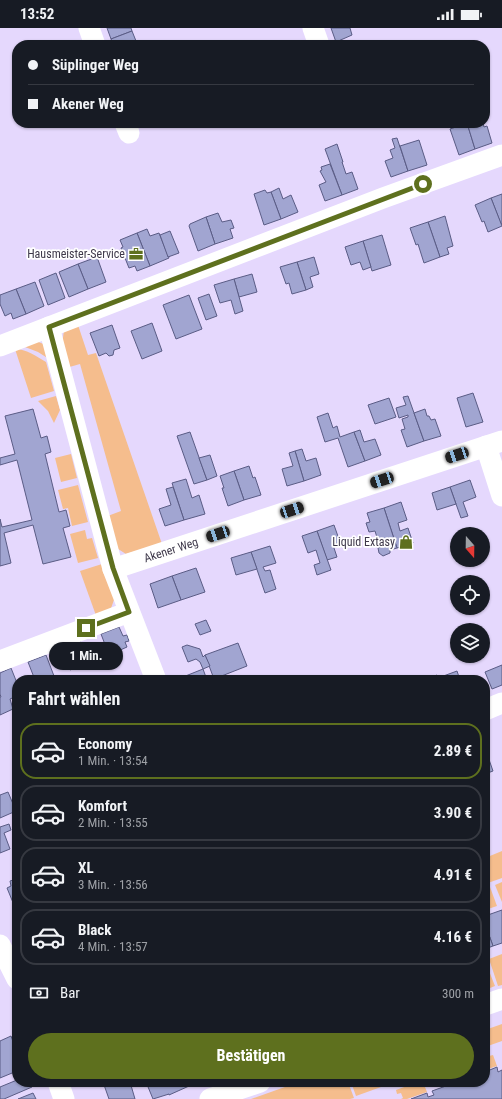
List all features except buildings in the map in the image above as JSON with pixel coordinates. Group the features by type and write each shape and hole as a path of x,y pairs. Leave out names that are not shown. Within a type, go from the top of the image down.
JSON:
{"street":[{"path":"89,28 94,40"},
{"path":"313,28 317,40"},
{"path":"0,346 375,201 502,155"},
{"path":"49,327 113,568 154,675"},
{"path":"494,443 502,496"},
{"name":"Akener Weg","path":"113,568 494,443"},
{"path":"0,661 129,612"},
{"path":"490,708 502,703"},
{"path":"0,945 11,980"},
{"path":"490,1003 502,999"},
{"path":"60,1087 64,1099"},
{"path":"210,1099 245,1087"}],"shaded area":[{"path":"77,322 88,355 96,353 162,544 126,554 115,547 105,517 121,511 80,364 66,368 62,345 64,330"},
{"path":"36,341 46,345 49,359 38,352 25,347"},
{"path":"15,349 35,355 46,362 54,391 31,398"},
{"path":"56,396 60,410 54,423 48,411 38,401"},
{"path":"71,454 77,478 61,482 55,458"},
{"path":"78,485 88,522 72,526 68,508 63,509 58,490"},
{"path":"85,530 87,539 92,538 98,558 78,563 70,534"},
{"path":"102,564 115,597 110,611 98,621 80,571"},
{"path":"502,851 502,878 490,882 490,856"},
{"path":"502,882 502,902 495,885"},
{"path":"490,887 497,906 490,908"},
{"path":"502,954 502,985 498,986 490,959"},
{"path":"490,974 495,986 490,988"},
{"path":"502,1024 502,1041 490,1045 490,1028"},
{"path":"493,1055 497,1066 490,1068 490,1056"},
{"path":"285,1087 350,1087 354,1098 350,1099 251,1099"},
{"path":"353,1087 381,1087 356,1096"},
{"path":"404,1087 425,1087 427,1092 407,1099 401,1099 403,1098 401,1093 397,1094 396,1090"}],"place":[{"name":"Hausmeister-Service","path":"136,254"},
{"name":"Liquid Extasy","path":"406,542"}],"route":[{"path":"86,628 129,612 113,568 49,327 383,198 423,184"}]}
